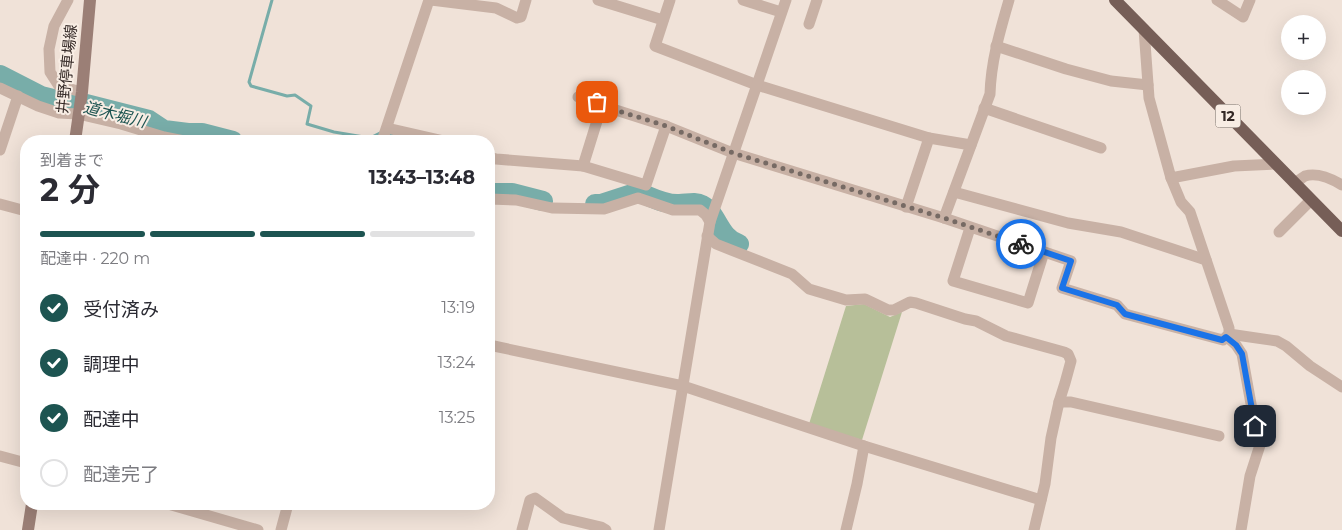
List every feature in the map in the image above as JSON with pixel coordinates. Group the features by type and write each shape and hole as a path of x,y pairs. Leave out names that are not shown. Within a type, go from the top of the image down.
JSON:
{"main road":[{"name":"井野停車場線","path":"76,135 82,92 90,0"},
{"name":"12","path":"1115,0 1342,231"},
{"path":"28,530 31,510"}],"street":[{"path":"68,0 54,26 49,49 50,72 58,86 82,92"},
{"path":"384,135 430,0 496,8 517,18 521,16 526,0"},
{"path":"598,0 663,20"},
{"path":"670,0 655,46 757,85 929,138 971,145"},
{"path":"743,0 781,12"},
{"path":"659,530 710,222 786,0"},
{"path":"809,24 817,0"},
{"path":"944,218 990,94 990,75 1009,0"},
{"path":"1217,0 1243,18 1250,0"},
{"path":"1144,29 1149,98 1171,178 1181,202 1190,212 1229,328 1228,336 1242,354 1255,426 1261,442 1250,476 1241,530"},
{"path":"996,46 1110,81 1148,85"},
{"path":"0,88 38,106 59,113 78,114 157,135"},
{"path":"0,150 18,96"},
{"path":"578,97 666,126 733,153 944,218 1071,261 1062,288 1117,305 1125,314 1222,340 1228,336 1277,340 1310,366 1342,387"},
{"path":"582,166 601,108 600,105"},
{"path":"984,108 1101,148"},
{"path":"495,159 582,166 646,185 666,126"},
{"path":"387,128 418,135"},
{"path":"906,207 929,138"},
{"path":"1171,178 1234,166 1275,164"},
{"path":"1294,183 1305,176 1318,175 1342,185"},
{"path":"954,192 1068,223 1121,232 1206,260"},
{"path":"495,198 516,200 552,208 604,210 638,198 673,210 700,210 710,222"},
{"path":"1279,232 1312,200"},
{"path":"0,204 20,210"},
{"path":"970,228 953,281 1028,302 1044,252"},
{"path":"707,236 716,244 792,274 809,290 846,300 865,299 888,310 894,310 910,302 916,303 976,321 1006,336 1068,354 1071,361 1051,438 1045,484 1034,530"},
{"path":"495,346 683,386 864,446 1041,500"},
{"path":"1059,402 1071,402 1219,436"},
{"path":"846,530 864,446"},
{"path":"0,456 20,461"},
{"path":"522,530 530,500 535,498 563,518 601,527 606,530"},
{"path":"189,510 258,530"},
{"path":"281,530 286,510"}],"green space":[{"path":"864,304 890,317 902,312 862,440 809,424 846,306"}],"waterway":[{"path":"272,0 249,82 251,86 287,96 295,95 311,106 307,124 352,135"},
{"name":"道木堀川","path":"0,75 41,96 69,103 86,104 149,120 164,130 210,135"},
{"path":"376,135 380,133 390,135"},
{"name":"道木堀川","path":"595,204 601,204 638,192 669,203 699,204 712,213 722,231 732,241 739,244"},
{"name":"道木堀川","path":"495,193 512,193 543,201"}],"way so far":[{"path":"597,102 600,105 666,126 733,153 944,218 1021,244"}],"route":[{"path":"1021,244 1071,261 1062,288 1117,305 1125,314 1222,340 1226,337 1236,345 1242,354 1255,426"}]}
